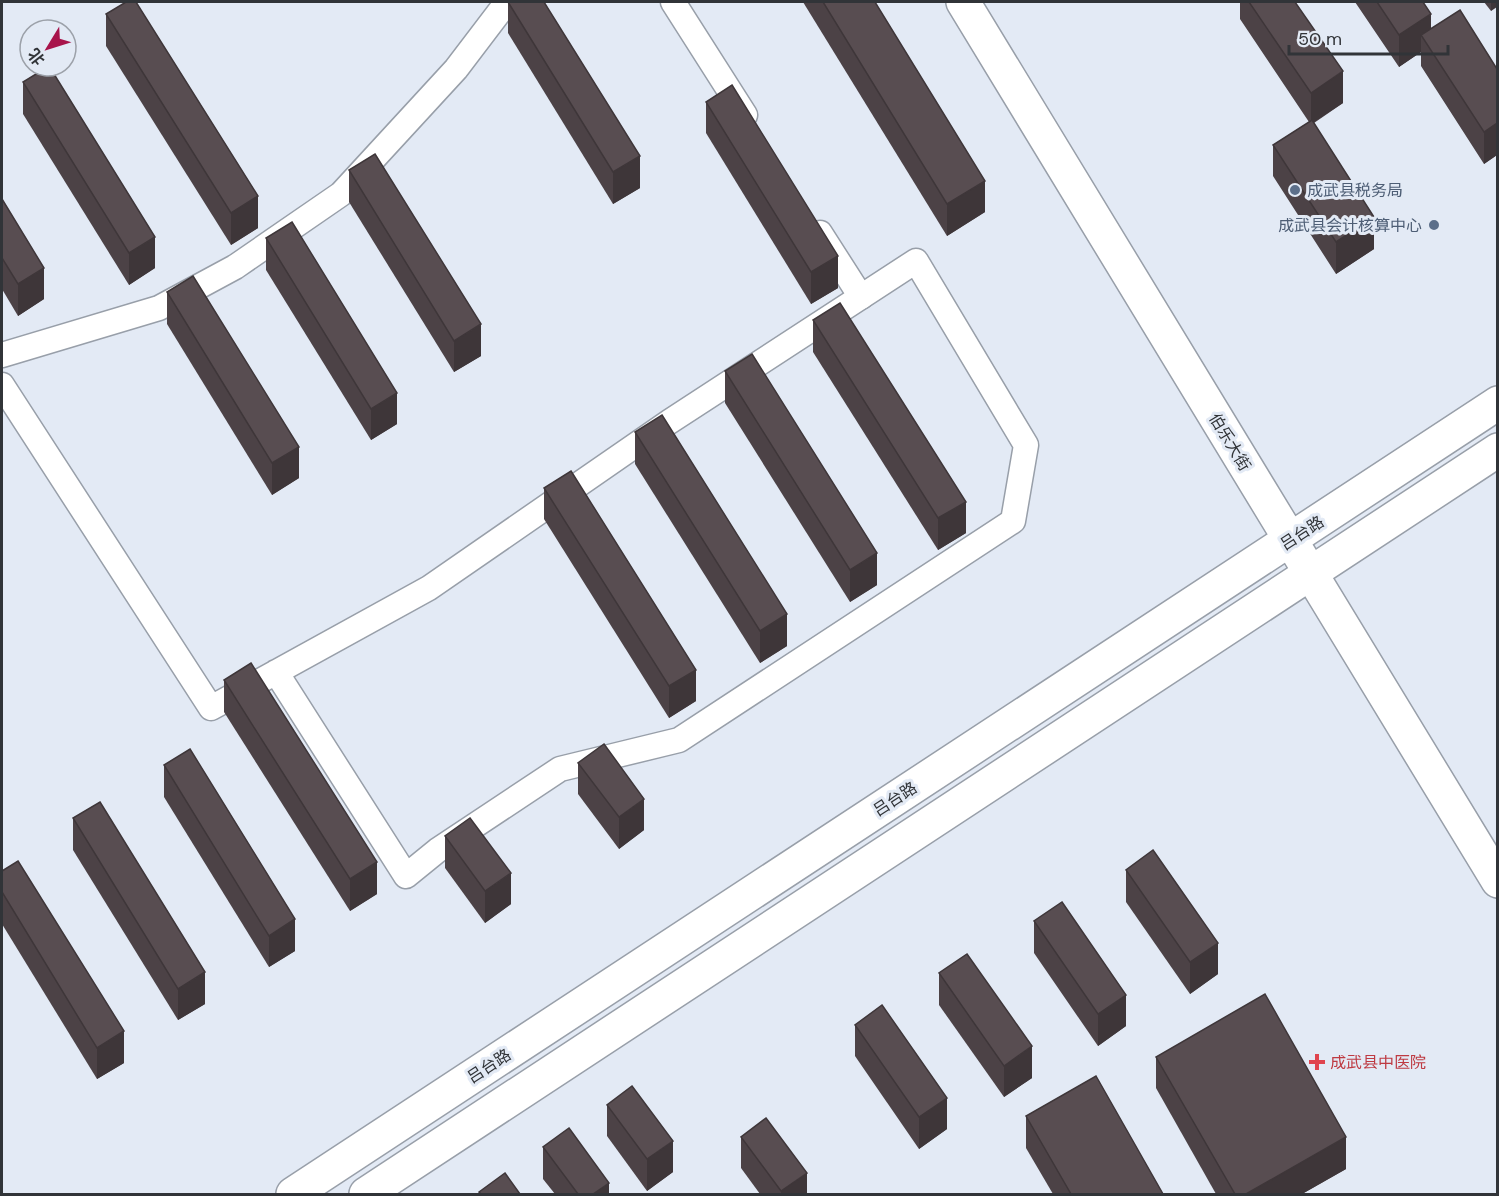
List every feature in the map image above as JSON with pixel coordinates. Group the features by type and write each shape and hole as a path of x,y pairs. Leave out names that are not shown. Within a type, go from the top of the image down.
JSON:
{"main road":[{"name":"伯乐大街","path":"963,2 1310,574 1495,872"},
{"name":"吕台路","path":"293,1194 1497,404"},
{"path":"366,1194 1497,450"}],"street":[{"path":"2,355 159,308 235,267 341,194 456,69 507,2"},
{"path":"673,2 754,129"},
{"path":"810,218 861,297"},
{"path":"2,385 211,708 276,672 429,588 669,422 916,261 1026,445 1013,521 679,740 560,769 438,850 406,876 276,672"}],"building":[{"path":"126,2 136,2 258,196 231,213 106,14"},
{"path":"508,2 544,2 640,156 613,172"},
{"path":"823,2 875,2 985,181 947,204"},
{"path":"1249,2 1295,2 1343,71 1311,93"},
{"path":"1377,2 1423,2 1431,14 1399,35"},
{"path":"1460,10 1497,69 1497,123 1484,132 1421,35"},
{"path":"30,78 56,78 155,237 129,253 23,82"},
{"path":"732,85 838,256 811,272 706,102"},
{"path":"1312,120 1374,217 1336,242 1273,145"},
{"path":"375,154 481,324 454,341 349,170"},
{"path":"2,199 44,268 18,284 2,258"},
{"path":"292,222 397,393 371,409 266,238"},
{"path":"193,276 299,447 272,463 167,292"},
{"path":"840,303 966,502 938,518 813,320"},
{"path":"752,354 877,553 850,570 725,371"},
{"path":"662,415 787,614 760,631 635,432"},
{"path":"571,471 696,670 669,686 544,488"},
{"path":"251,663 377,862 350,879 224,680"},
{"path":"604,744 644,799 619,817 578,763"},
{"path":"190,749 295,919 269,936 164,765"},
{"path":"100,802 205,972 178,989 73,818"},
{"path":"470,818 511,873 485,891 445,836"},
{"path":"1153,850 1218,943 1190,962 1126,870"},
{"path":"18,861 124,1031 97,1048 2,892 2,871"},
{"path":"1062,902 1126,995 1098,1014 1034,921"},
{"path":"967,954 1032,1046 1004,1066 939,973"},
{"path":"1265,994 1346,1137 1246,1194 1235,1194 1156,1057"},
{"path":"882,1005 947,1098 919,1117 855,1025"},
{"path":"1096,1076 1163,1194 1071,1194 1026,1116"},
{"path":"632,1086 673,1141 647,1159 607,1105"},
{"path":"766,1118 807,1173 781,1191 741,1137"},
{"path":"569,1128 609,1183 593,1194 578,1194 543,1147"},
{"path":"505,1173 520,1194 481,1194 479,1192"}],"place":[{"name":"成武县税务局","path":"1295,190"},
{"name":"成武县会计核算中心","path":"1434,225"},
{"name":"成武县中医院","path":"1317,1062"}]}
